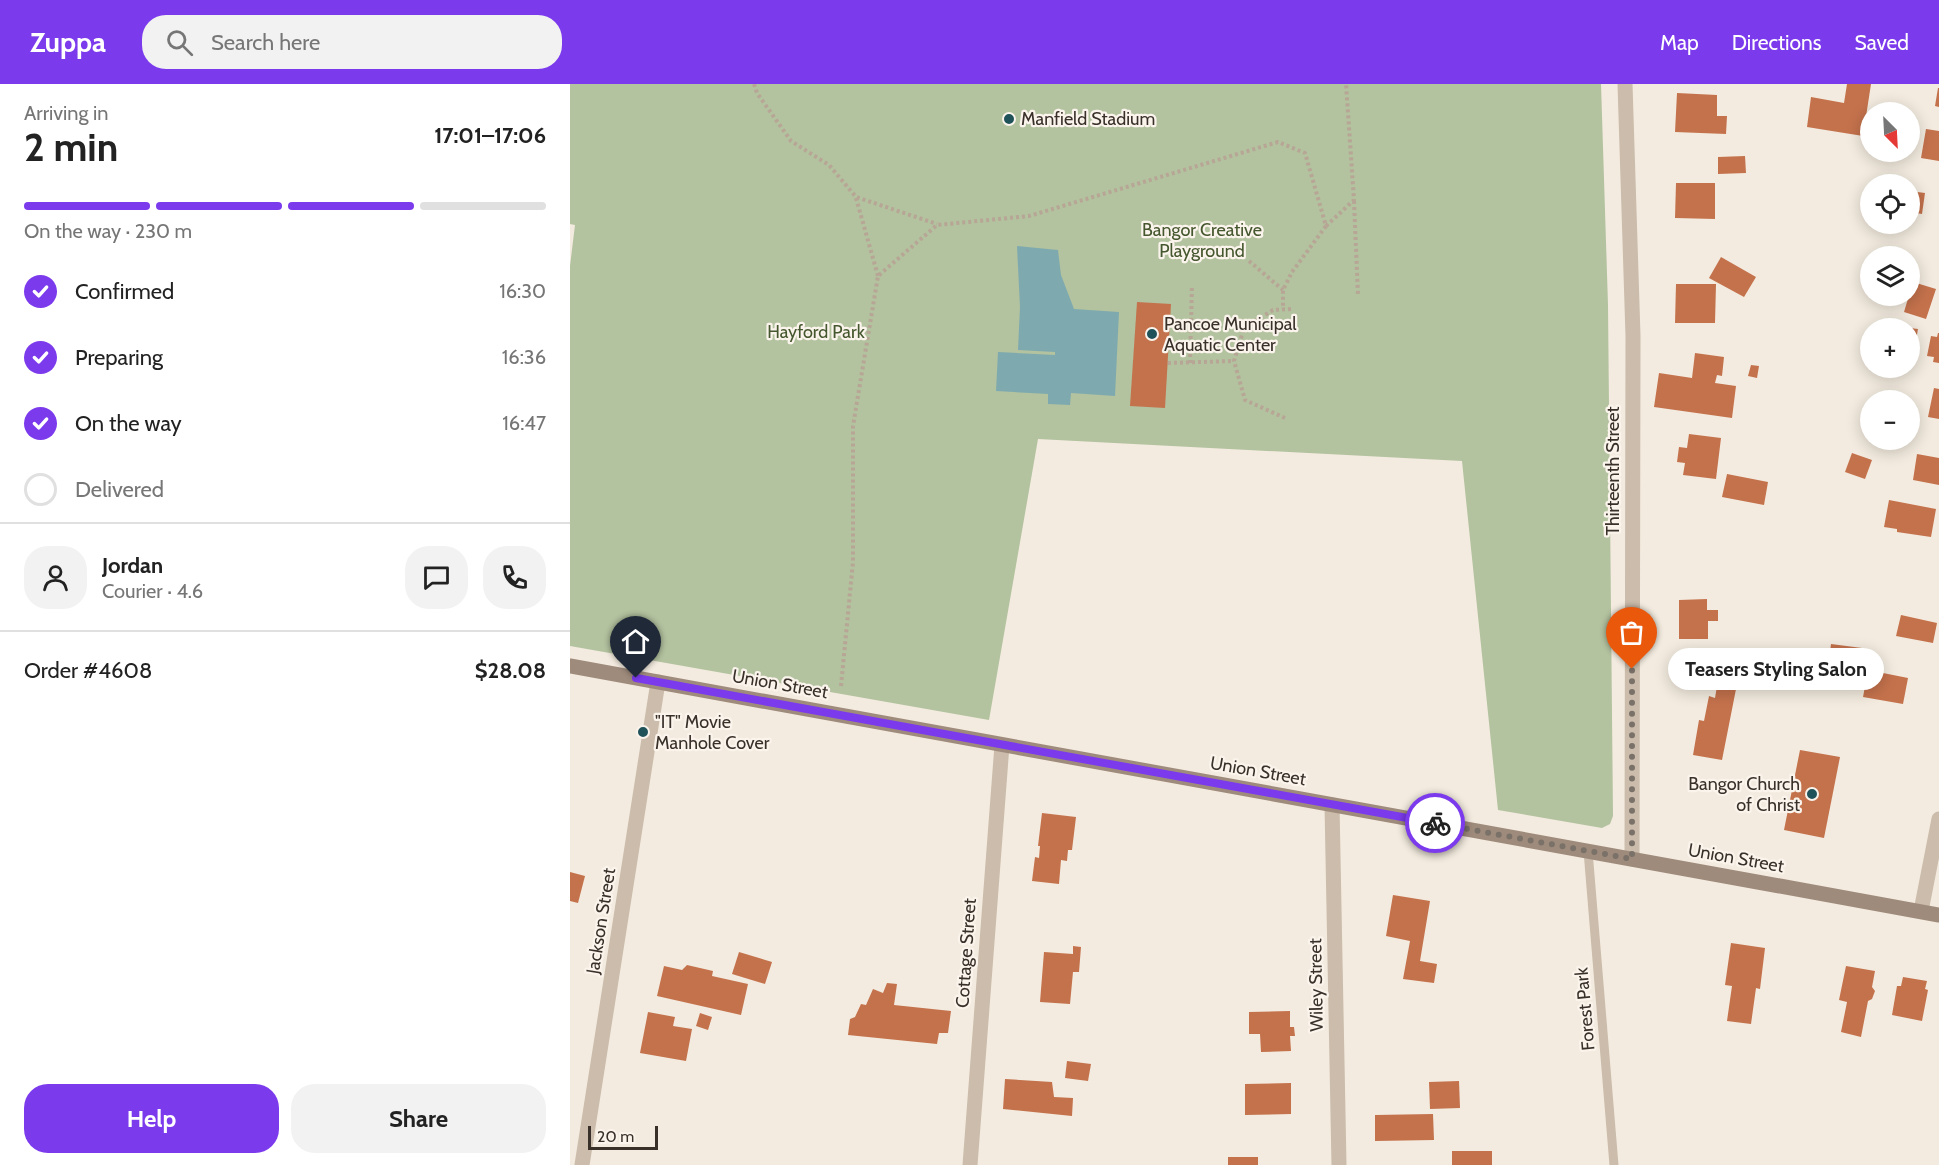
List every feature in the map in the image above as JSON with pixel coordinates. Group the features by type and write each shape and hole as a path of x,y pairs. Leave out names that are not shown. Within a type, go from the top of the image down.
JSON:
{"main road":[{"name":"Union Street","path":"570,666 1939,915"}],"street":[{"name":"Thirteenth Street","path":"1625,84 1633,336 1632,859"},
{"name":"Jackson Street","path":"582,1165 658,682"},
{"name":"Cottage Street","path":"970,1165 1002,745"},
{"name":"Wiley Street","path":"1332,805 1339,1165"},
{"path":"1921,911 1939,819"}],"lane":[{"name":"Forest Park","path":"1588,851 1614,1165"}],"path":[{"path":"754,84 792,141 829,165 856,197 878,276 853,426 854,562 841,686"},
{"path":"1346,84 1358,295"},
{"path":"856,197 937,225 1029,216 1278,142 1305,153 1326,226"},
{"path":"1282,309 1283,290 1292,272 1326,226 1354,200"},
{"path":"878,276 937,225"},
{"path":"1249,261 1283,290"},
{"path":"1190,363 1192,285"},
{"path":"1285,418 1245,400 1234,361 1244,328 1273,310 1292,309"},
{"path":"1168,363 1234,361"}],"green space":[{"name":"Hayford Park","path":"570,84 1601,84 1608,305 1613,816 1610,824 1602,828 1498,810 1462,461 1038,439 989,720 570,646 570,266 575,225 570,224"}],"water":[{"path":"1017,246 1058,250 1061,275 1074,309 1119,312 1115,396 1071,393 1070,405 1048,404 1048,394 996,391 998,352 1055,355 1055,352 1018,350 1020,307"}],"building":[{"path":"1847,84 1871,84 1868,102 1860,102 1860,136 1807,127 1811,97 1844,103"},
{"path":"1939,88 1939,107 1935,106"},
{"path":"1677,93 1717,95 1717,116 1727,116 1726,134 1675,132"},
{"path":"1926,129 1939,131 1939,161 1921,158"},
{"path":"1745,156 1746,173 1718,174 1718,157"},
{"path":"1676,183 1715,183 1715,219 1675,218"},
{"path":"1920,192 1925,193 1922,214 1920,214"},
{"path":"1721,257 1756,277 1744,297 1709,278"},
{"path":"1676,284 1716,284 1715,323 1675,323"},
{"path":"1920,284 1936,289 1926,319 1904,312 1906,306 1920,306"},
{"name":"Pancoe Municipal Aquatic Center","path":"1137,302 1171,304 1165,408 1130,406"},
{"path":"1938,333 1939,363 1933,362 1934,357 1927,356 1931,336 1937,337"},
{"path":"1695,353 1724,357 1722,376 1717,375 1715,383 1736,386 1732,418 1654,407 1659,373 1692,378"},
{"path":"1751,365 1759,366 1757,378 1748,376"},
{"path":"1934,388 1939,389 1939,419 1928,417"},
{"path":"1689,434 1721,438 1716,479 1683,475 1685,463 1677,462 1679,447 1687,448"},
{"path":"1852,453 1872,460 1865,479 1845,472"},
{"path":"1917,454 1939,458 1939,485 1913,480"},
{"path":"1727,474 1768,482 1764,505 1722,497"},
{"path":"1889,500 1936,509 1931,537 1897,532 1897,529 1884,527"},
{"path":"1707,599 1707,610 1718,610 1718,621 1708,621 1708,639 1679,639 1679,600"},
{"path":"1901,615 1937,623 1933,643 1896,636"},
{"path":"1831,644 1862,648 1860,664 1829,660"},
{"path":"1705,654 1739,661 1735,682 1701,675"},
{"path":"1748,667 1764,670 1761,683 1745,680"},
{"path":"1868,670 1908,678 1903,704 1863,697"},
{"path":"1718,680 1737,684 1722,760 1693,755 1699,720 1704,721 1709,696 1715,698"},
{"name":"Bangor Church of Christ","path":"1800,750 1840,757 1824,838 1784,830"},
{"path":"1042,813 1076,817 1072,850 1068,850 1067,861 1061,860 1059,884 1032,881 1035,857 1039,858"},
{"path":"570,872 585,876 578,903 570,901"},
{"path":"1393,895 1430,901 1420,961 1437,964 1434,983 1403,979 1410,941 1386,936"},
{"path":"1731,943 1765,948 1760,989 1756,988 1751,1024 1727,1021 1732,986 1725,985"},
{"path":"1073,946 1081,947 1079,972 1073,972 1070,1004 1040,1002 1044,952 1073,954"},
{"path":"739,952 772,962 765,984 732,974"},
{"path":"687,965 713,971 712,976 748,984 741,1015 657,996 664,966 682,970"},
{"path":"1846,966 1875,971 1872,987 1875,991 1872,999 1868,1001 1861,1037 1841,1032 1847,1002 1839,1000"},
{"path":"1903,977 1927,981 1925,989 1928,990 1922,1021 1892,1015 1897,986 1901,986"},
{"path":"887,983 897,984 894,1005 951,1011 948,1033 939,1033 937,1044 848,1035 850,1019 855,1017 861,1004 866,1005 873,989 883,993"},
{"path":"1290,1011 1290,1027 1294,1027 1295,1036 1290,1036 1291,1051 1261,1052 1260,1034 1249,1034 1249,1012"},
{"path":"648,1012 675,1017 673,1026 692,1029 686,1061 640,1053"},
{"path":"700,1013 712,1017 708,1030 696,1026"},
{"path":"1067,1061 1091,1064 1088,1081 1065,1078"},
{"path":"1005,1079 1052,1082 1054,1097 1073,1098 1072,1116 1003,1109"},
{"path":"1459,1081 1460,1108 1430,1109 1429,1082"},
{"path":"1291,1083 1291,1114 1245,1115 1245,1084"},
{"path":"1433,1114 1434,1140 1375,1141 1375,1115"},
{"path":"1452,1151 1492,1151 1492,1165 1452,1165"},
{"path":"1228,1157 1258,1157 1258,1165 1228,1165"}],"way so far":[{"path":"1435,823 1632,859 1632,669"}],"place":[{"name":"Manfield Stadium","path":"1009,119"},
{"name":"Pancoe Municipal Aquatic Center","path":"1152,334"},
{"name":"Teasers Styling Salon","path":"1632,669"},
{"name":"\"IT\" Movie Manhole Cover","path":"643,732"},
{"name":"Bangor Church of Christ","path":"1812,794"}],"route":[{"path":"636,678 1435,823"}],"park label":[{"name":"Bangor Creative Playground","path":"1202,240"}]}
